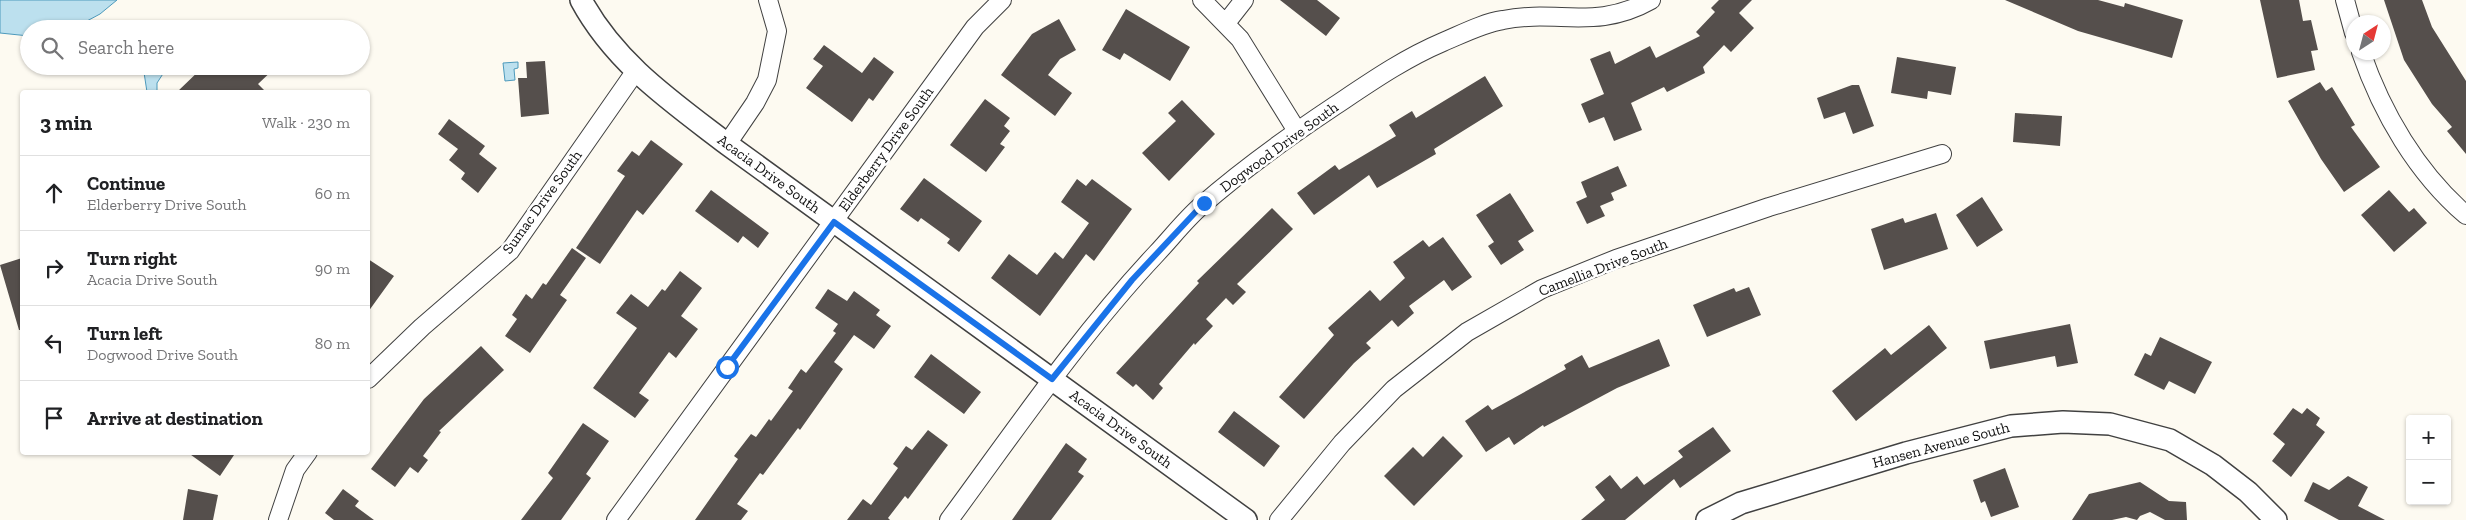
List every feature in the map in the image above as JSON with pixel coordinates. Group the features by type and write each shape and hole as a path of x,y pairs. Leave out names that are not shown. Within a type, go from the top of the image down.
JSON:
{"street":[{"name":"Acacia Drive South","path":"580,0 592,21 612,48 634,72 727,144 1246,520"},
{"path":"727,144 755,103 767,80 777,31 768,0"},
{"name":"Elderberry Drive South","path":"616,520 975,27 1002,0"},
{"path":"1202,0 1240,39 1297,131"},
{"path":"1226,23 1244,0"},
{"name":"Dogwood Drive South","path":"949,520 1052,379 1132,280 1201,206 1297,131 1401,61 1478,28 1504,20 1537,17 1583,19 1609,16 1634,10 1651,0"},
{"path":"2345,0 2349,15"},
{"path":"2363,60 2387,114 2418,162 2466,215"},
{"name":"Sumac Drive South","path":"370,377 422,327 510,251 634,72"},
{"name":"Camellia Drive South","path":"1279,520 1342,443 1394,389 1467,332 1542,289 1628,255 1769,207 1942,154"},
{"name":"Hansen Avenue South","path":"1707,520 1741,503 1896,456 2011,426 2062,422 2110,424 2170,440 2213,465 2248,492 2276,520"},
{"path":"278,520 295,470 306,455"}],"water":[{"path":"0,0 117,0 100,14 89,20 20,20 20,35 0,33"},
{"path":"518,62 518,68 514,69 515,80 505,81 503,63"},
{"path":"144,75 162,75 157,83 157,90 147,90"}],"building":[{"path":"1280,0 1317,0 1340,18 1326,36"},
{"path":"1719,0 1752,0 1739,13 1754,28 1731,52 1724,45 1703,67 1705,73 1667,92 1664,87 1631,103 1642,130 1614,141 1604,117 1589,123 1581,104 1604,94 1590,59 1610,51 1615,64 1650,46 1656,58 1700,36 1696,32 1715,12 1711,8"},
{"path":"2005,0 2098,0 2124,7 2125,3 2183,20 2172,58 2078,31"},
{"path":"2260,0 2299,0 2303,21 2311,20 2318,50 2311,51 2315,70 2277,78"},
{"path":"2384,0 2422,0 2432,27 2466,81 2466,154 2447,131 2452,127 2432,104 2404,60 2391,21 2391,15 2389,15"},
{"path":"1126,9 1190,47 1170,81 1124,53 1120,60 1102,50"},
{"path":"1059,19 1076,50 1060,59 1048,75 1072,93 1055,116 1001,75 1032,34"},
{"path":"824,45 862,73 874,57 894,72 873,101 869,98 852,122 806,88 823,66 813,59"},
{"path":"1897,57 1956,67 1951,95 1928,91 1927,99 1891,93"},
{"path":"545,61 549,114 521,117 518,78 527,78 526,62"},
{"path":"195,75 268,75 258,84 264,90 179,90"},
{"path":"1485,76 1503,106 1434,149 1436,154 1377,188 1369,175 1314,215 1297,193 1335,165 1339,170 1396,136 1389,125 1412,111 1416,118"},
{"path":"2320,82 2326,91 2332,87 2355,125 2351,127 2380,167 2344,192 2321,159 2288,101"},
{"path":"1852,85 1859,85 1874,126 1853,134 1845,112 1824,119 1817,98"},
{"path":"985,99 1010,118 1004,126 1010,131 1000,144 1005,147 986,172 950,145"},
{"path":"1182,100 1215,134 1169,181 1142,153 1176,121 1168,113"},
{"path":"2015,113 2062,116 2060,146 2013,142"},
{"path":"449,119 485,146 479,154 497,168 478,193 461,179 465,173 449,160 458,149 438,134"},
{"path":"651,140 683,164 643,215 637,210 600,264 576,248 625,176 617,171 632,151 639,156"},
{"path":"1618,166 1627,186 1611,193 1614,200 1600,206 1605,216 1587,224 1576,202 1587,197 1581,182"},
{"path":"924,178 982,221 959,252 947,243 950,239 921,218 918,222 900,209"},
{"path":"1077,179 1086,186 1092,179 1132,209 1094,261 1086,254 1040,316 991,278 1009,254 1037,275 1055,252 1063,259 1089,223 1061,202"},
{"path":"711,190 769,233 758,248 743,236 738,243 695,211"},
{"path":"2389,190 2409,212 2414,208 2427,223 2394,252 2361,215"},
{"path":"1510,193 1534,231 1518,241 1524,250 1501,265 1488,246 1494,242 1476,215"},
{"path":"1982,197 2003,230 1977,247 1956,215"},
{"path":"1272,208 1293,229 1237,284 1246,292 1233,305 1226,298 1206,319 1213,326 1195,345 1194,343 1159,384 1163,388 1153,400 1136,384 1133,387 1116,373 1199,283 1197,281"},
{"path":"1936,213 1948,249 1884,270 1871,229 1903,218 1905,223"},
{"path":"1443,237 1472,277 1452,291 1444,280 1409,306 1414,313 1398,327 1392,320 1366,343 1371,348 1354,363 1304,419 1279,397 1334,335 1328,328 1370,290 1380,301 1405,278 1393,262 1423,240 1429,247"},
{"path":"572,248 586,258 560,295 567,300 530,353 505,336 517,319 512,315 526,294 532,299 543,283 546,285"},
{"path":"20,259 20,330 19,330 0,265"},
{"path":"370,260 394,276 370,309"},
{"path":"680,271 702,288 681,316 698,329 676,358 669,352 639,393 649,400 635,418 593,388 637,328 616,313 631,294 648,307 662,289 665,291"},
{"path":"1749,287 1761,315 1707,337 1693,305 1734,288 1736,292"},
{"path":"828,289 847,301 854,291 880,310 876,315 891,326 874,349 854,335 834,362 843,369 800,430 798,428 763,475 760,473 737,504 748,511 741,520 695,520 738,459 734,456 751,434 756,437 769,419 771,421 793,391 788,388 801,369 806,373 836,333 833,331 838,324 815,308"},
{"path":"2070,324 2078,363 2057,367 2055,356 1990,369 1984,341"},
{"path":"1929,325 1947,348 1856,421 1832,391 1885,348 1891,355"},
{"path":"2160,337 2212,362 2195,394 2169,381 2164,390 2134,375 2145,353 2151,356"},
{"path":"1659,339 1670,366 1617,388 1544,427 1543,425 1514,445 1509,437 1486,452 1465,421 1488,405 1492,410 1566,369 1564,365 1582,355 1589,368"},
{"path":"481,346 504,370 439,431 441,432 423,456 428,460 418,473 410,467 395,487 371,469 424,399"},
{"path":"931,354 981,392 964,414 914,377"},
{"path":"2293,408 2302,414 2307,408 2320,418 2316,425 2325,432 2291,477 2272,461 2285,444 2273,434"},
{"path":"1234,411 1280,446 1264,467 1218,432"},
{"path":"583,423 609,441 586,474 591,478 561,520 521,520 553,478 548,473"},
{"path":"1713,427 1731,451 1680,488 1674,479 1625,520 1581,520 1605,500 1595,487 1610,475 1621,489 1637,476 1644,485 1683,457 1678,451"},
{"path":"928,430 948,445 908,499 905,496 888,518 890,520 847,520 863,499 871,505 898,468 893,464 906,446 912,450"},
{"path":"1443,436 1463,456 1414,506 1384,476 1413,447 1423,457"},
{"path":"1066,443 1087,459 1078,472 1084,476 1051,520 1012,520"},
{"path":"191,455 234,455 220,476"},
{"path":"2005,468 2019,507 1991,517 1985,501 1981,503 1973,480"},
{"path":"2348,476 2368,487 2358,506 2385,520 2339,520 2304,501 2313,482 2329,490"},
{"path":"2140,482 2169,501 2186,502 2187,520 2165,520 2150,512 2140,516 2137,520 2126,517 2112,520 2072,520 2089,494"},
{"path":"188,489 218,495 213,520 183,520"},
{"path":"343,489 359,501 355,506 374,520 334,520 325,513"}],"route":[{"path":"727,367 834,222 1052,379 1132,280 1204,203"}]}
